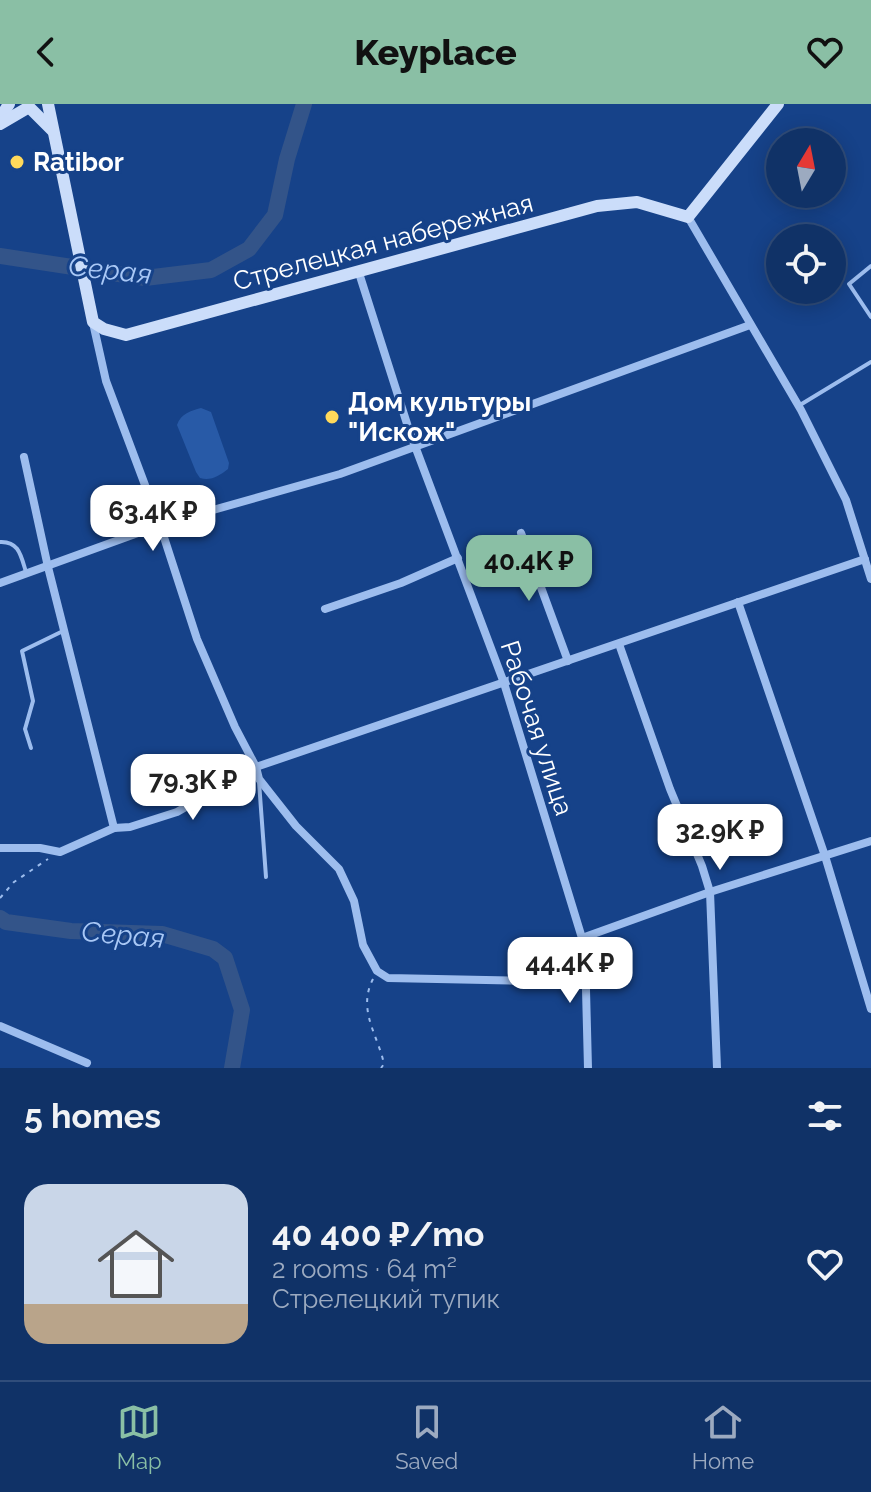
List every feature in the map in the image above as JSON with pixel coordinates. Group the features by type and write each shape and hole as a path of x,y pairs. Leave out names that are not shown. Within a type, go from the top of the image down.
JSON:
{"street":[{"path":"0,121 9,104"},
{"path":"48,104 106,381 160,525 197,639 259,779 296,826 339,869 354,901 363,945 377,971 388,978 586,982"},
{"path":"778,104 688,217 798,407 846,500 871,579"},
{"path":"0,121 31,105 52,130"},
{"name":"Стрелецкая набережная","path":"93,322 104,329 126,335 597,206 637,202 688,217"},
{"name":"Рабочая улица","path":"359,273 415,445 504,683 582,938 588,1068"},
{"path":"0,583 160,525 340,474 750,325"},
{"path":"24,457 63,631 114,828"},
{"path":"521,533 568,661"},
{"path":"325,609 401,583 458,558"},
{"path":"0,848 40,848 60,852 114,828 130,827 177,812 256,767 865,559"},
{"path":"738,602 825,856 871,1009"},
{"path":"619,644 710,892 717,1068"},
{"path":"582,938 710,892 871,841"},
{"path":"0,1026 87,1063"}],"lane":[{"path":"871,266 849,284 871,317"},
{"path":"798,407 871,362"},
{"path":"0,542 12,542 17,547 27,574"},
{"path":"31,748 25,729 33,701 22,651 63,631"},
{"path":"259,779 266,877"}],"path":[{"path":"0,898 14,882 60,852"},
{"path":"377,971 370,985 367,1005 371,1031 380,1045 384,1064 381,1068"}],"shaded area":[{"path":"201,408 211,412 229,463 225,472 208,479 200,478 196,472 177,425 184,415"}],"waterway":[{"name":"Серая","path":"0,256 145,278 211,270 249,249 275,215 287,159 304,104"},
{"name":"Серая","path":"0,918 6,922 71,931 162,934 213,949 225,958 242,1010 232,1068"}],"place":[{"name":"Ratibor","path":"17,162"},
{"name":"Дом культуры \"Искож\"","path":"332,417"}]}
